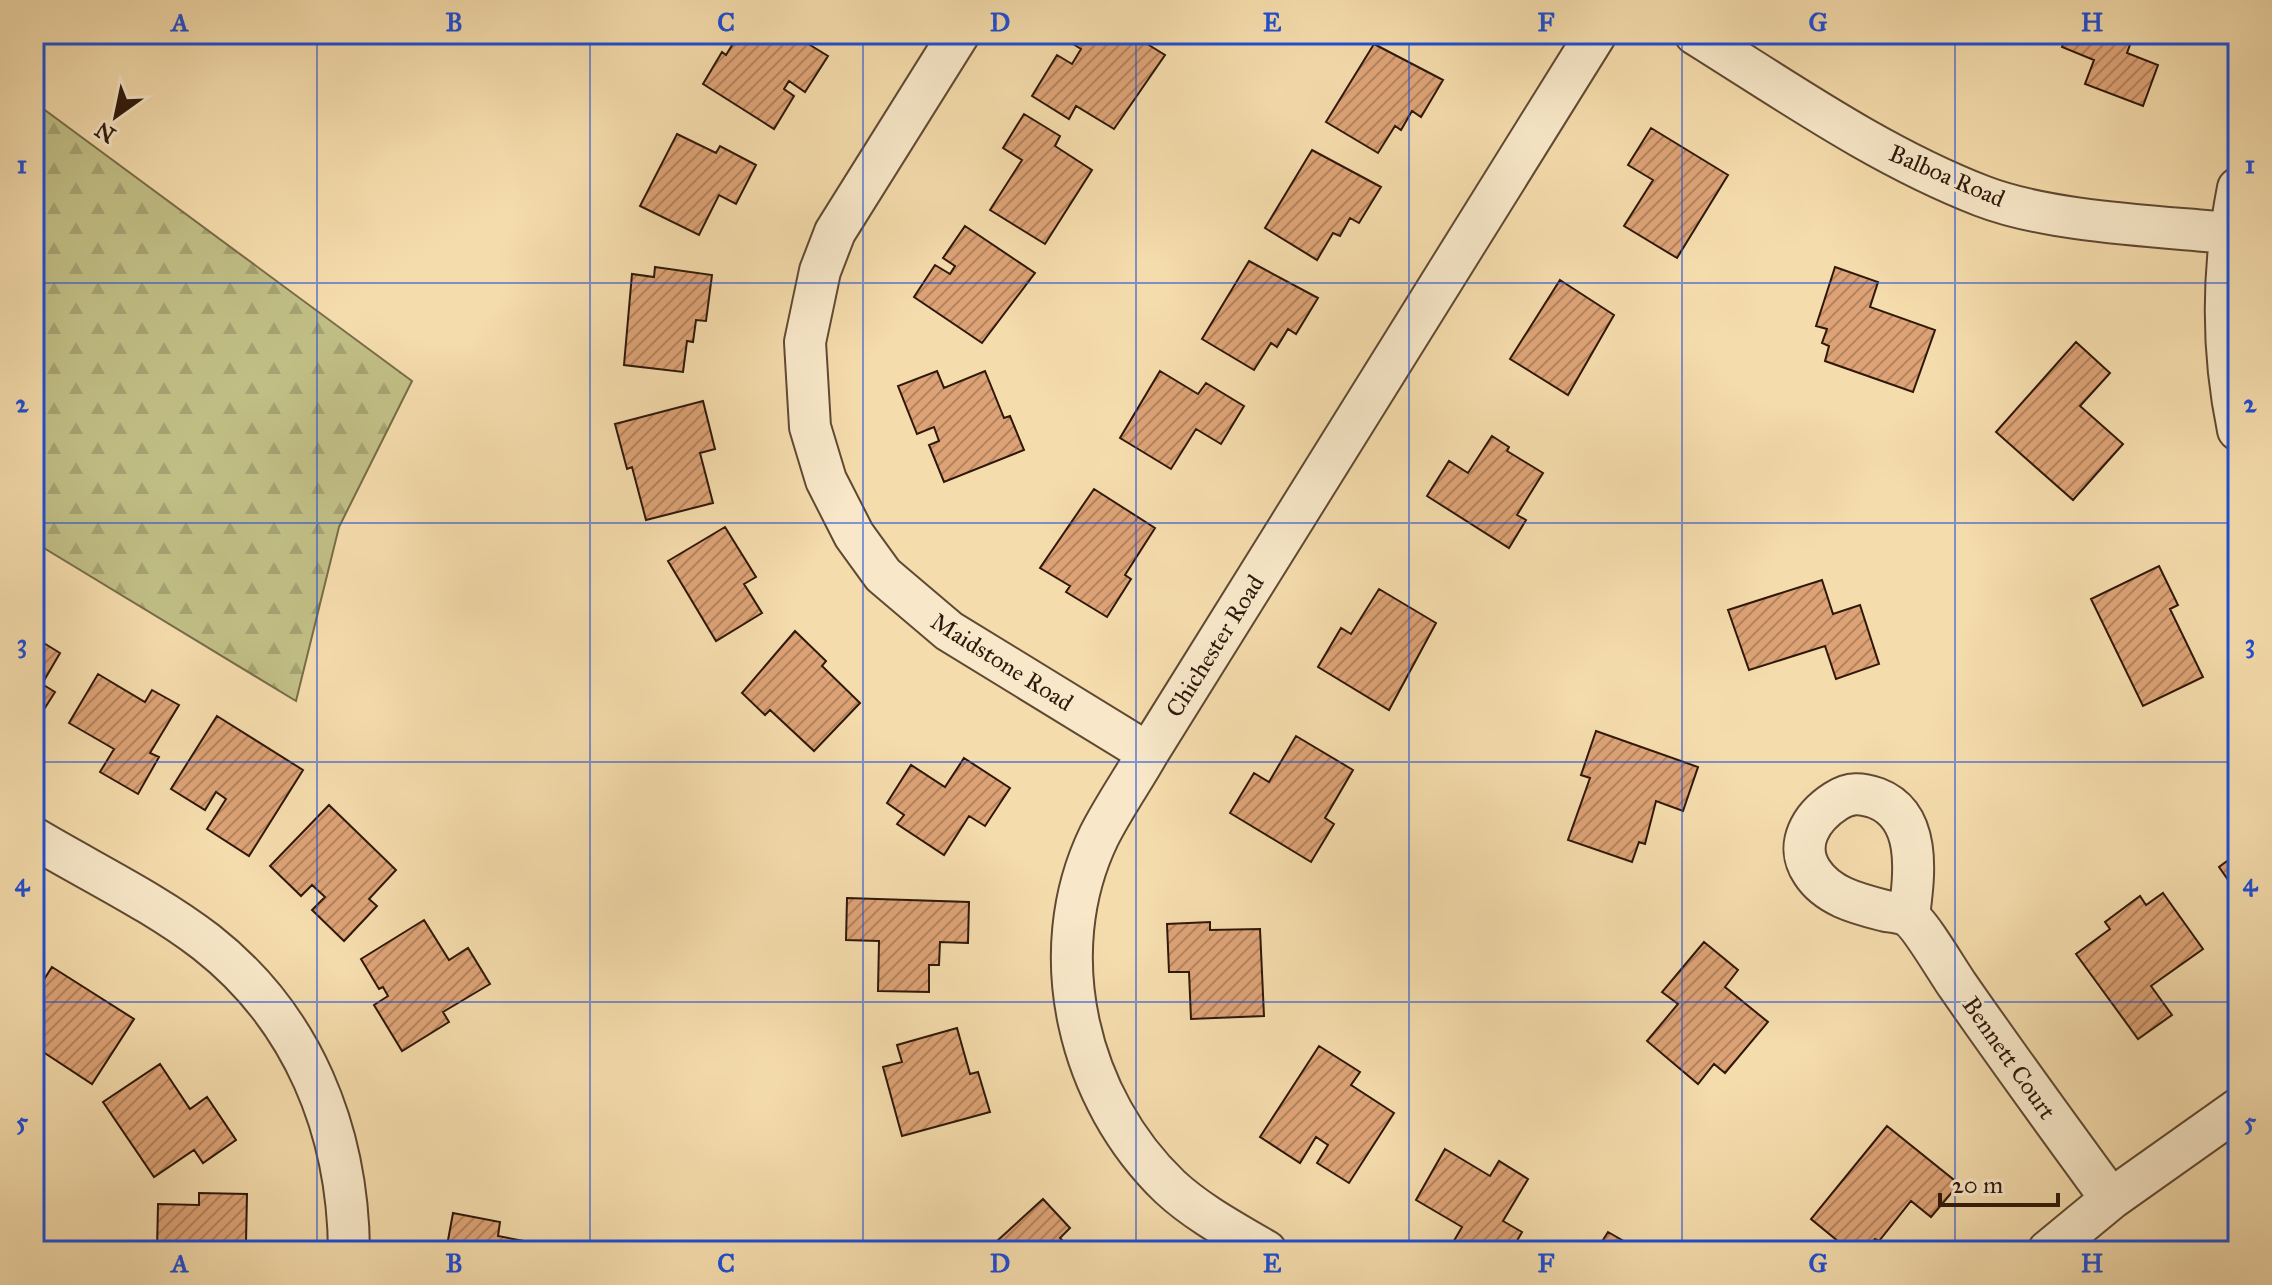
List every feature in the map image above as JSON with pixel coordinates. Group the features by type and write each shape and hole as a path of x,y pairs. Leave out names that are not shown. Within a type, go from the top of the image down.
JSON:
{"street":[{"name":"Maidstone Road","path":"959,34 835,232 820,271 805,342 804,379 810,427 833,494 854,535 883,575 949,631 1148,753"},
{"name":"Chichester Road","path":"1266,1251 1172,1189 1139,1154 1112,1115 1088,1060 1074,1001 1072,953 1077,906 1098,838 1148,753 1596,34"},
{"name":"Balboa Road","path":"1695,34 1861,137 1983,196 2024,207 2129,223 2229,233"},
{"path":"2238,188 2229,233 2223,307 2229,386 2238,430"},
{"path":"34,838 204,941 235,966 270,1005 306,1060 327,1108 348,1198 349,1251"},
{"name":"Bennett Court","path":"1909,916 2111,1199"},
{"path":"2048,1251 2111,1199 2238,1109"}],"green space":[{"path":"34,102 412,381 339,527 296,701 34,542"}],"building":[{"path":"722,34 792,34 828,56 805,92 789,81 784,89 794,96 774,129 703,84 722,52 726,55 734,42"},
{"path":"1079,34 1131,34 1165,55 1114,129 1076,106 1069,119 1032,96 1057,55 1072,64 1081,49 1073,44"},
{"path":"2067,34 2134,34 2127,53 2158,65 2143,106 2085,84 2094,60 2062,47"},
{"path":"1374,44 1443,80 1421,117 1412,111 1401,130 1395,126 1378,153 1326,122"},
{"path":"1024,114 1060,136 1055,146 1092,170 1045,244 990,210 1022,160 1003,148"},
{"path":"1651,128 1728,175 1677,258 1624,226 1653,180 1628,165"},
{"path":"677,134 716,153 720,146 756,165 736,204 719,195 699,235 640,206"},
{"path":"1312,150 1381,187 1359,223 1350,218 1340,236 1333,233 1317,260 1265,228"},
{"path":"965,226 1035,273 982,343 914,297 935,265 950,274 955,266 943,258"},
{"path":"1249,261 1318,298 1296,334 1288,329 1277,347 1271,343 1254,370 1202,339"},
{"path":"655,267 712,275 706,321 696,320 693,342 687,341 683,372 624,365 632,274 654,277"},
{"path":"1835,267 1878,282 1870,307 1935,330 1913,392 1825,361 1829,346 1822,343 1827,329 1816,326"},
{"path":"1560,280 1614,315 1568,395 1510,359"},
{"path":"2076,342 2110,373 2080,406 2123,444 2073,500 1996,432"},
{"path":"937,371 944,388 985,371 1004,418 1010,416 1024,450 944,482 929,445 939,441 934,427 917,434 898,386"},
{"path":"1160,371 1198,394 1206,383 1244,406 1221,444 1196,429 1171,469 1120,438"},
{"path":"703,401 715,449 700,453 713,503 646,520 632,467 627,469 615,424"},
{"path":"1492,436 1509,447 1507,451 1543,473 1517,515 1526,520 1509,548 1427,496 1449,461 1468,473"},
{"path":"1094,489 1155,528 1125,575 1131,579 1107,617 1066,592 1070,586 1040,568"},
{"path":"725,527 756,577 744,584 762,613 716,641 668,561"},
{"path":"2159,566 2178,605 2170,609 2203,677 2143,706 2091,599"},
{"path":"1822,580 1833,614 1860,605 1879,664 1836,679 1825,646 1749,670 1728,610"},
{"path":"1379,589 1436,623 1389,710 1318,667 1341,628 1351,634"},
{"path":"795,631 826,661 822,666 860,703 814,751 770,710 765,715 742,693"},
{"path":"34,637 60,653 42,684 55,692 34,725"},
{"path":"98,674 145,702 152,690 179,705 150,753 159,757 138,794 100,772 114,749 69,723"},
{"path":"217,716 303,770 249,856 207,829 226,799 216,792 205,810 171,789"},
{"path":"1596,731 1698,767 1683,811 1656,801 1645,844 1639,842 1632,862 1568,840 1590,778 1581,775"},
{"path":"1296,736 1353,770 1325,818 1334,824 1311,862 1230,813 1254,773 1269,782"},
{"path":"964,758 1010,788 985,826 969,816 944,855 897,824 904,815 887,803 911,765 945,787"},
{"path":"329,805 396,870 369,899 377,906 344,941 312,910 325,897 312,885 301,896 270,866"},
{"path":"2238,853 2238,894 2219,867"},
{"path":"2163,893 2203,949 2151,986 2172,1015 2138,1039 2076,954 2110,929 2105,922 2140,896 2146,905"},
{"path":"847,898 969,902 968,943 940,942 939,965 929,965 929,992 878,991 879,941 846,940"},
{"path":"424,920 449,960 468,948 490,984 443,1012 449,1022 402,1051 374,1005 388,996 383,987 379,989 361,959"},
{"path":"1210,922 1210,930 1260,929 1264,1016 1191,1019 1189,972 1169,972 1167,924"},
{"path":"1704,942 1738,970 1725,987 1768,1022 1725,1073 1714,1064 1698,1084 1647,1041 1678,1004 1662,992"},
{"path":"52,967 134,1019 92,1084 34,1046 34,995"},
{"path":"957,1028 970,1074 978,1072 990,1112 902,1136 883,1067 902,1062 897,1045"},
{"path":"1319,1046 1360,1072 1351,1085 1394,1113 1349,1183 1317,1163 1328,1145 1316,1137 1300,1163 1260,1137"},
{"path":"160,1064 190,1109 207,1097 236,1140 203,1163 194,1150 154,1177 103,1102"},
{"path":"1887,1126 1959,1184 1931,1217 1911,1201 1879,1241 1875,1239 1865,1251 1850,1251 1811,1219"},
{"path":"1445,1149 1490,1176 1499,1161 1528,1179 1503,1221 1522,1232 1511,1251 1448,1251 1462,1227 1416,1200"},
{"path":"199,1193 247,1194 246,1242 229,1241 228,1251 157,1251 158,1204 199,1205"},
{"path":"1043,1199 1070,1228 1060,1238 1072,1251 986,1251"},
{"path":"453,1213 500,1222 498,1236 540,1244 539,1251 446,1251"},
{"path":"1608,1232 1641,1251 1596,1251"}]}
